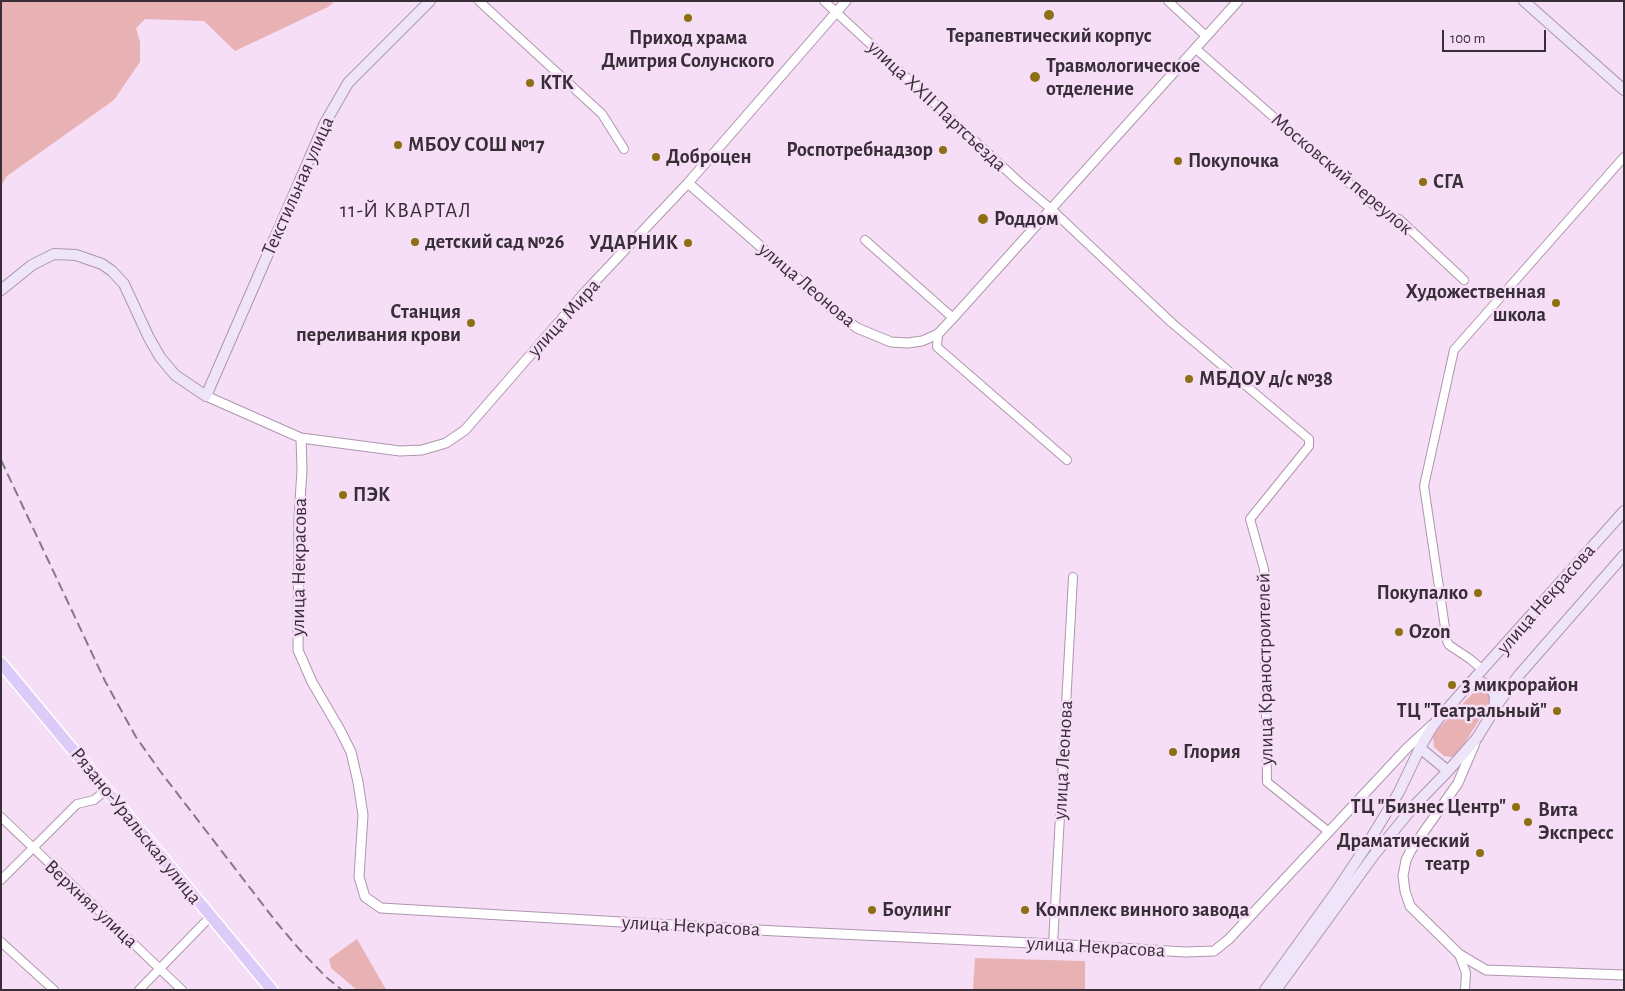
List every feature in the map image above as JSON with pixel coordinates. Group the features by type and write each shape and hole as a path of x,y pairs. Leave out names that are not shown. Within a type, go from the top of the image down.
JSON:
{"main road":[{"name":"Текстильная улица","path":"206,396 325,123 348,83 430,1"},
{"path":"1524,1 1624,90"},
{"path":"1,290 32,265 54,254 76,255 102,264 124,284 149,338 160,357 174,375 206,396"},
{"name":"улица Некрасова","path":"1265,990 1335,894 1365,848 1399,792 1420,748 1439,718 1624,510"},
{"name":"улица Некрасова","path":"1276,990 1374,855 1414,806 1461,758 1477,738 1519,675 1624,555"},
{"name":"Рязано-Уральская улица","path":"1,663 272,990"},
{"path":"1468,686 1480,682 1490,686 1495,696 1494,710"},
{"path":"1420,748 1448,771"}],"street":[{"path":"479,1 602,114 624,149"},
{"name":"улица XXII Партсъезда","path":"824,1 1018,181 1051,209 1172,324 1309,439"},
{"name":"улица Мира","path":"206,396 300,438 400,451 422,450 446,443 465,430 583,295 688,183 846,1"},
{"path":"1168,1 1206,36"},
{"path":"1067,460 937,346 938,334 1238,1"},
{"name":"Московский переулок","path":"1195,48 1384,214 1399,219 1464,280"},
{"path":"1483,670 1449,644 1447,640 1424,486 1454,350 1624,157"},
{"name":"улица Леонова","path":"688,183 831,308 857,328 891,342 908,343 922,341 938,334"},
{"path":"865,240 953,318"},
{"name":"улица Некрасова","path":"300,438 302,470 299,517 298,650 312,682 351,752 363,816 359,877 365,897 381,908 776,931 1214,952 1229,939 1406,748 1439,718"},
{"name":"улица Краностроителей","path":"1309,439 1309,446 1250,520 1264,569 1267,782 1329,832"},
{"name":"улица Леонова","path":"1053,944 1074,577"},
{"path":"1477,738 1458,783 1406,860 1403,876 1405,892 1410,906 1459,954 1486,970 1624,975"},
{"path":"1406,748 1413,746 1420,748"},
{"path":"1448,771 1458,783"},
{"path":"1,880 77,804 94,800 107,789"},
{"name":"Верхняя улица","path":"1,817 182,990"},
{"path":"139,990 210,917"},
{"path":"1,942 54,990"},
{"path":"1459,954 1466,973 1465,990"}],"shaded area":[{"path":"1,1 335,1 328,7 235,51 204,21 145,19 136,28 140,42 140,62 114,100 7,176 1,186"},
{"path":"1476,690 1482,690 1488,694 1490,699 1488,706 1457,755 1451,757 1444,756 1434,747 1433,737 1438,729"},
{"path":"357,939 387,990 357,990 331,968 329,959"},
{"path":"975,958 1085,961 1085,990 973,990"}],"railway":[{"path":"1,460 105,681 136,737 277,923 326,977 342,990"}],"place":[{"name":"Терапевтический корпус","path":"1049,15"},
{"name":"Приход храма Дмитрия Солунского","path":"688,18"},
{"name":"Травмологическое отделение","path":"1035,77"},
{"name":"КТК","path":"530,83"},
{"name":"МБОУ СОШ №17","path":"398,145"},
{"name":"Роспотребнадзор","path":"943,150"},
{"name":"Доброцен","path":"656,157"},
{"name":"Покупочка","path":"1178,161"},
{"name":"СГА","path":"1423,182"},
{"name":"Роддом","path":"983,219"},
{"name":"детский сад №26","path":"415,242"},
{"name":"УДАРНИК","path":"688,243"},
{"name":"Художественная школа","path":"1556,303"},
{"name":"Станция переливания крови","path":"471,323"},
{"name":"МБДОУ д/с №38","path":"1189,379"},
{"name":"ПЭК","path":"343,495"},
{"name":"Покупалко","path":"1478,593"},
{"name":"Ozon","path":"1399,632"},
{"name":"3 микрорайон","path":"1452,685"},
{"name":"ТЦ \"Театральный\"","path":"1557,711"},
{"name":"Глория","path":"1173,752"},
{"name":"ТЦ \"Бизнес Центр\"","path":"1516,807"},
{"name":"Вита Экспресс","path":"1528,822"},
{"name":"Драматический театр","path":"1480,853"},
{"name":"Боулинг","path":"872,910"},
{"name":"Комплекс винного завода","path":"1025,910"}],"district":[{"name":"11-Й КВАРТАЛ","path":"406,211"}]}
